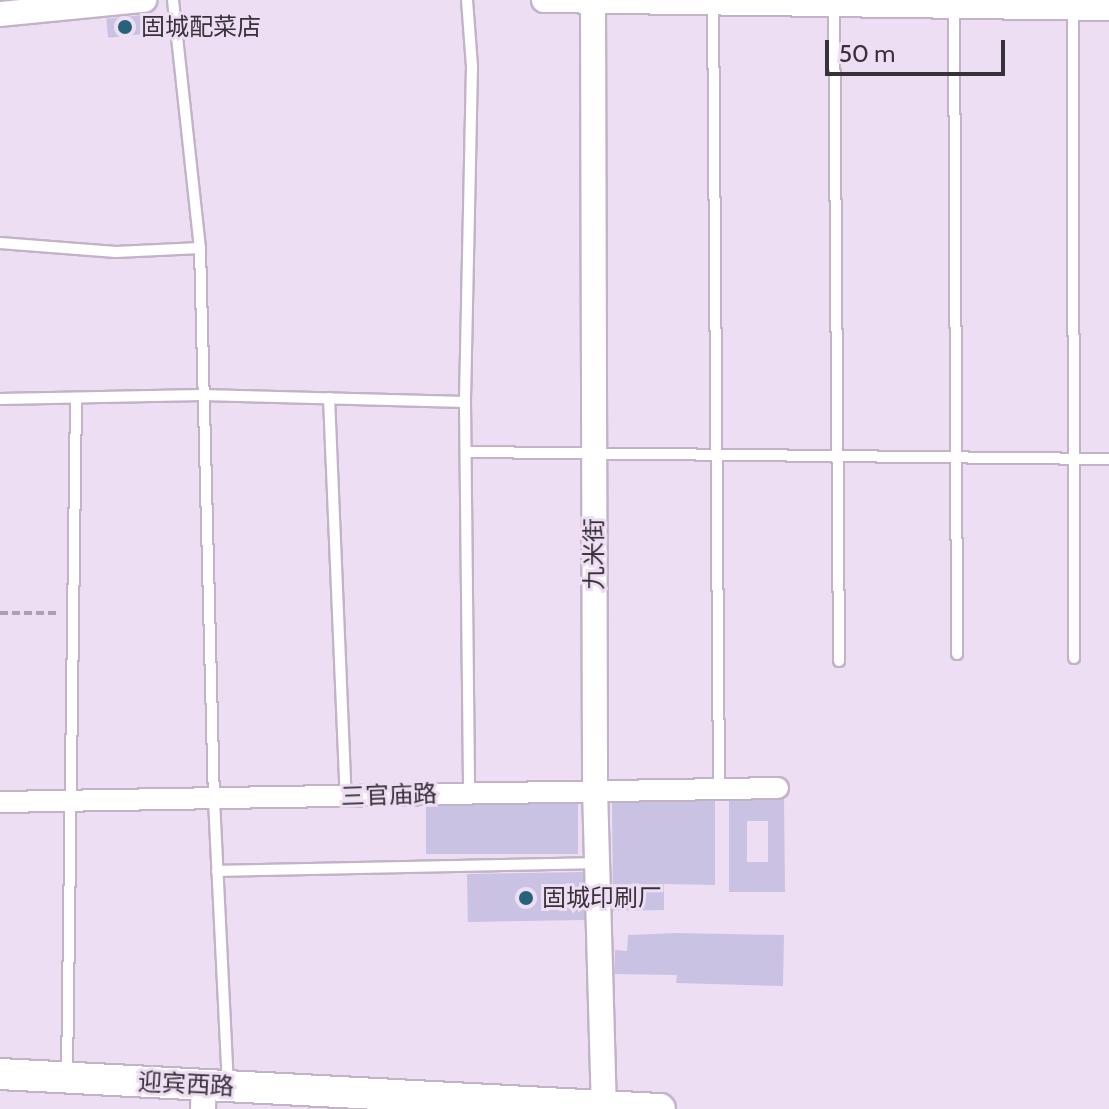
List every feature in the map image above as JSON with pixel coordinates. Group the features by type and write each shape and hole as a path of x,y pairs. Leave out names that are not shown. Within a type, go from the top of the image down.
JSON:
{"main road":[{"name":"迎宾西路","path":"0,1074 212,1094 660,1109"}],"street":[{"path":"0,14 144,0"},
{"path":"544,0 1073,4 1109,8"},
{"name":"九米街","path":"593,2 595,789 604,1107"},
{"name":"三官庙路","path":"0,802 778,788"}],"lane":[{"path":"173,0 200,248 217,871 212,1094"},
{"path":"467,0 472,66 465,402 468,452 469,792"},
{"path":"713,3 719,788"},
{"path":"834,3 839,661"},
{"path":"954,3 957,654"},
{"path":"1073,4 1074,658"},
{"path":"0,243 116,252 200,248"},
{"path":"0,399 202,395 465,402"},
{"path":"67,1078 76,398"},
{"path":"329,398 346,796"},
{"path":"468,452 1109,459"},
{"path":"217,871 598,863"}],"path":[{"path":"0,613 73,613"}],"building":[{"name":"固城配菜店","path":"142,15 144,34 108,38 106,19"},
{"path":"784,797 785,892 729,892 729,798","holes":["747,821 768,821 768,862 747,862"]},
{"path":"715,800 715,885 664,884 664,910 613,911 612,802"},
{"path":"426,804 578,804 578,854 426,854"},
{"name":"固城印刷厂","path":"584,872 585,920 468,922 467,874"},
{"path":"628,935 784,935 783,986 676,983 677,975 614,974 615,950 627,951"}],"place":[{"name":"固城配菜店","path":"125,27"},
{"name":"固城印刷厂","path":"526,898"}]}
